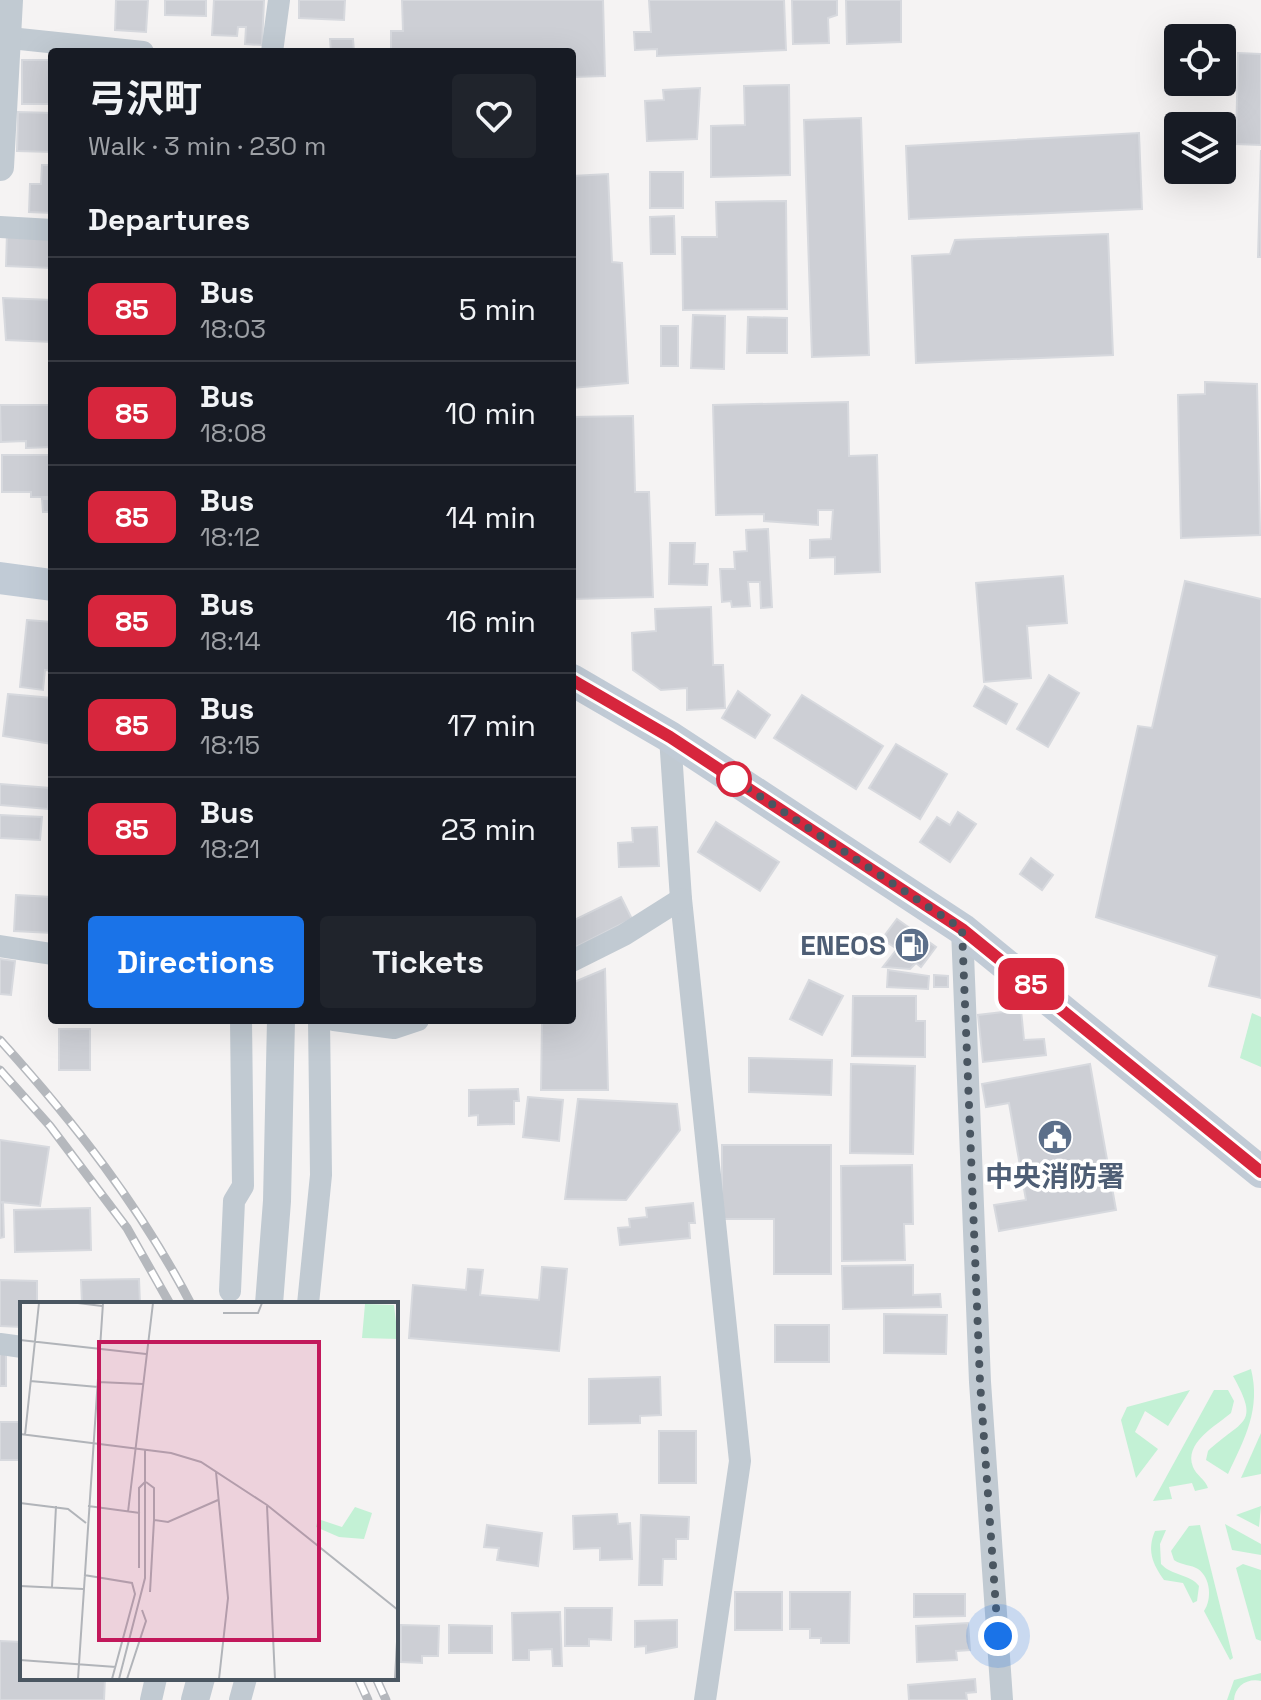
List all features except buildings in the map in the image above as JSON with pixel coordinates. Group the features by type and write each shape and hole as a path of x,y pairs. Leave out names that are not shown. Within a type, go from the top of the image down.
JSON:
{"main road":[{"path":"0,578 48,584"},
{"path":"576,682 670,737 962,929 1261,1172"}],"street":[{"path":"0,167 4,37 9,0"},
{"path":"273,48 279,0"},
{"path":"4,37 106,48"},
{"path":"0,227 48,230"},
{"path":"670,737 681,899 740,1461 705,1700"},
{"path":"576,959 624,935 681,899"},
{"path":"962,929 980,1382 1002,1700"},
{"path":"0,946 48,953"},
{"path":"230,1291 234,1201 243,1186 241,1024"},
{"path":"269,1302 277,1201 281,1024"},
{"path":"308,1302 321,1175 319,1024"},
{"path":"364,1024 394,1028 406,1024"},
{"path":"0,1344 20,1347"},
{"path":"151,1700 156,1680"},
{"path":"195,1700 200,1680"},
{"path":"240,1700 245,1680"}],"green space":[{"path":"1252,1013 1261,1017 1261,1067 1240,1058"},
{"path":"1251,1369 1253,1410 1228,1474 1206,1460 1208,1451 1244,1420 1246,1404 1233,1376"},
{"path":"1190,1390 1168,1426 1145,1411 1135,1432 1158,1449 1136,1478 1121,1420 1127,1407"},
{"path":"1214,1390 1228,1390 1234,1401 1231,1413 1203,1436 1193,1450 1193,1467 1208,1488 1195,1491 1192,1483 1169,1487 1172,1499 1153,1501"},
{"path":"1261,1433 1261,1474 1241,1478"},
{"path":"1261,1506 1259,1527 1236,1515"},
{"path":"1225,1524 1261,1544 1261,1555 1232,1550"},
{"path":"1200,1525 1233,1658 1230,1660 1204,1611 1209,1595 1206,1578 1198,1569 1174,1560 1171,1551 1189,1526"},
{"path":"1166,1530 1160,1544 1161,1564 1199,1586 1197,1601 1193,1603 1183,1583 1164,1580 1154,1562 1151,1544 1155,1531"},
{"path":"1243,1564 1261,1570 1261,1641 1256,1639 1236,1568"},
{"path":"1261,1673 1261,1681 1243,1684 1234,1700 1227,1700 1234,1680"}],"railway":[{"path":"0,1040 54,1102 128,1199 190,1302"},
{"path":"0,1070 50,1126 127,1228 169,1302"},
{"path":"359,1680 368,1700"},
{"path":"377,1680 386,1700"}],"bus line":[{"name":"85","path":"576,682 670,737 962,929 1261,1172"}],"place":[{"name":"ENEOS","path":"912,945"},
{"name":"中央消防署","path":"1055,1137"}],"route":[{"path":"734,779 723,772 962,929 980,1382 998,1636"}]}
